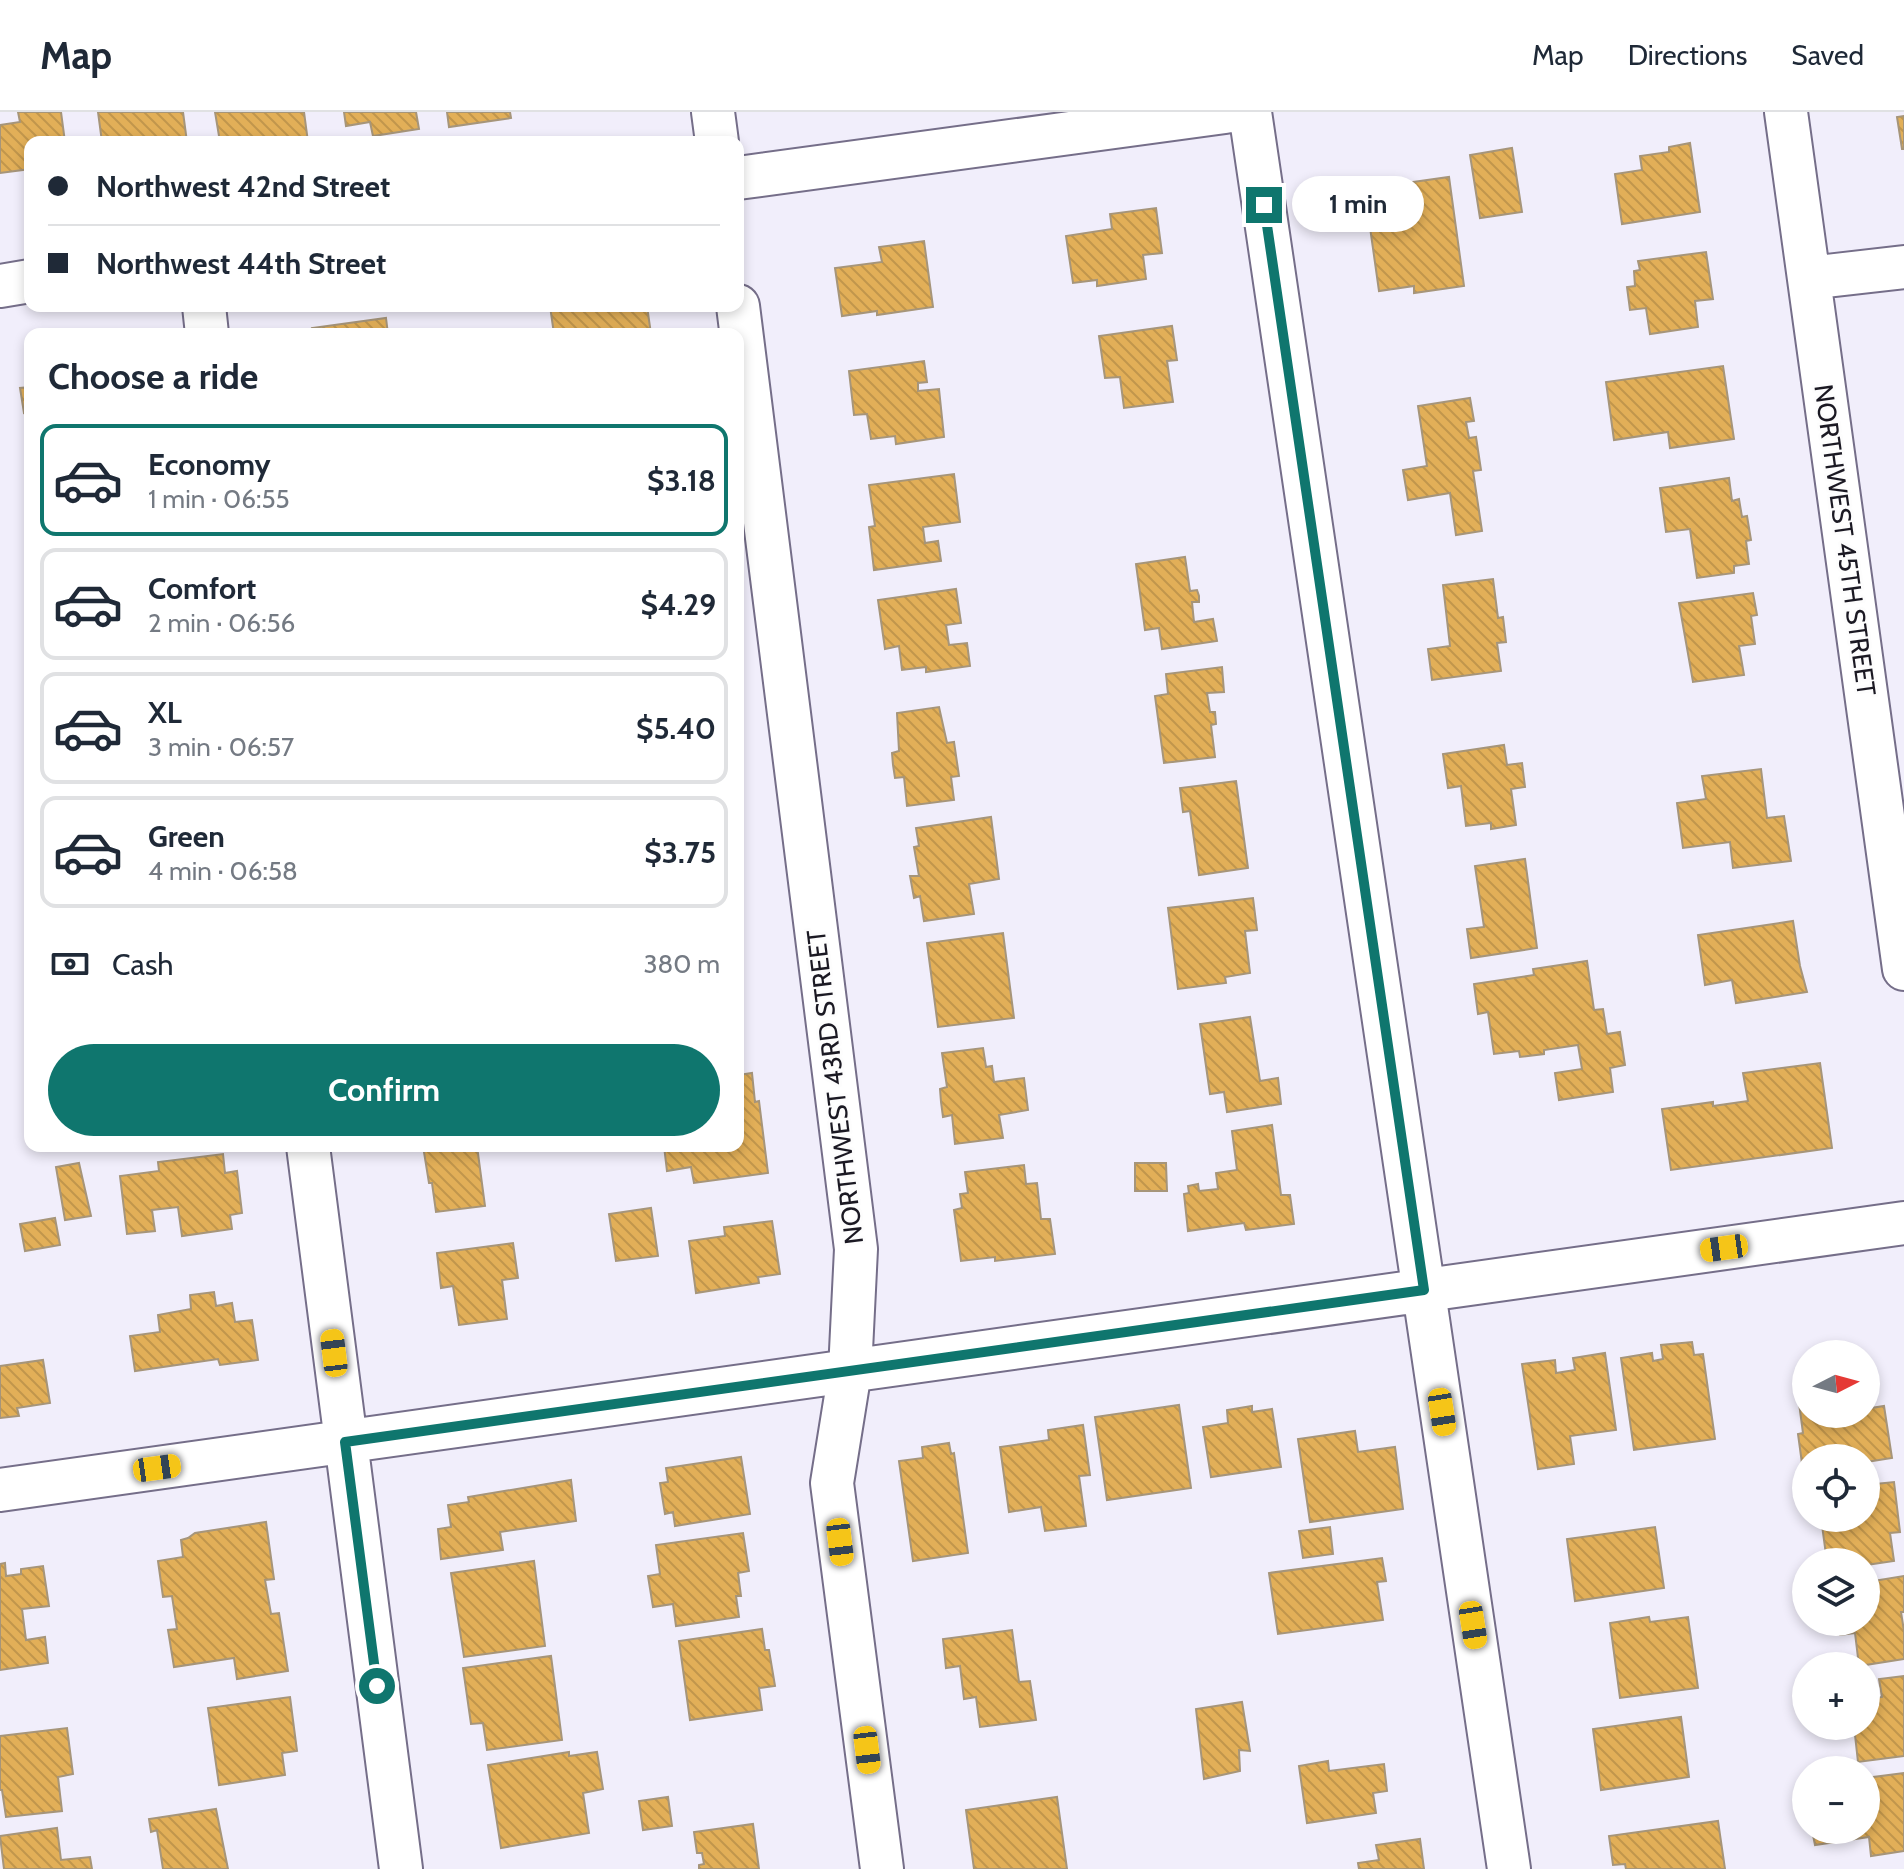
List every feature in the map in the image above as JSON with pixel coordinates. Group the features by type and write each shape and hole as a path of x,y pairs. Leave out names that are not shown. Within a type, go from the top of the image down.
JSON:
{"street":[{"path":"713,112 716,136"},
{"path":"744,177 1225,112"},
{"path":"1250,112 1509,1869"},
{"name":"NORTHWEST 45TH STREET","path":"1786,112 1809,278 1888,740 1904,969"},
{"path":"1809,278 1904,267"},
{"path":"0,286 24,282"},
{"name":"NORTHWEST 43RD STREET","path":"744,354 856,1249 850,1371 832,1483 882,1869"},
{"path":"309,1152 401,1869"},
{"path":"0,1490 1904,1223"}],"building":[{"path":"18,112 61,112 64,136 24,136 24,170 0,173 0,125 20,122"},
{"path":"98,112 183,112 186,136 101,136"},
{"path":"215,112 304,112 307,136 219,136"},
{"path":"344,112 416,112 419,129 373,136 370,122 346,126"},
{"path":"447,112 510,112 511,118 449,127"},
{"path":"1904,116 1904,149 1902,149 1897,117"},
{"path":"1690,143 1700,212 1622,224 1615,174 1642,170 1640,156 1669,152 1669,147"},
{"path":"1512,148 1522,212 1480,218 1470,155"},
{"path":"1449,177 1464,286 1414,293 1414,286 1379,291 1366,199 1379,197 1377,187"},
{"path":"1156,208 1162,253 1143,255 1146,279 1097,286 1097,280 1073,283 1066,236 1112,229 1110,214"},
{"path":"924,241 933,307 877,315 877,311 842,316 835,268 882,262 879,247"},
{"path":"1706,252 1713,299 1695,301 1698,327 1650,334 1646,308 1630,310 1627,287 1635,286 1634,271 1640,270 1638,261"},
{"path":"551,312 648,312 650,328 553,328"},
{"path":"386,318 387,328 312,328"},
{"path":"1172,326 1177,360 1167,361 1173,402 1124,408 1120,377 1105,378 1099,336"},
{"path":"924,361 927,382 918,383 918,391 939,389 944,437 896,444 895,436 871,439 867,414 854,415 849,371"},
{"path":"1723,366 1734,439 1670,448 1668,432 1614,440 1606,382"},
{"path":"20,388 24,388 24,413"},
{"path":"1470,398 1474,421 1466,422 1469,438 1476,437 1481,470 1473,471 1482,531 1456,535 1450,493 1408,500 1403,470 1427,466 1418,406"},
{"path":"954,474 960,522 923,527 925,543 938,541 941,561 874,570 869,527 875,526 869,485"},
{"path":"1729,478 1732,501 1739,499 1742,517 1747,516 1751,540 1746,541 1749,564 1734,566 1734,573 1697,578 1690,529 1666,532 1660,488"},
{"path":"1185,557 1190,591 1197,590 1199,596 1199,602 1192,602 1194,622 1213,619 1217,641 1162,649 1159,628 1145,630 1136,564"},
{"path":"1493,579 1498,618 1503,617 1506,642 1497,643 1501,671 1432,680 1428,649 1450,646 1443,585"},
{"path":"956,589 961,623 946,625 949,645 967,643 970,666 926,672 926,667 902,670 899,646 885,649 878,600"},
{"path":"1753,593 1757,615 1751,616 1755,644 1739,646 1744,675 1693,682 1679,603"},
{"path":"1222,667 1224,692 1207,693 1210,712 1215,712 1216,724 1211,725 1215,757 1164,763 1155,696 1168,694 1166,674"},
{"path":"939,707 947,743 954,742 959,776 951,777 954,800 907,806 904,777 895,778 893,765 892,753 899,751 897,713"},
{"path":"1504,745 1507,765 1522,763 1525,787 1511,789 1516,825 1491,829 1491,823 1466,826 1461,786 1448,788 1443,754"},
{"path":"1761,769 1767,818 1784,816 1791,861 1733,868 1730,842 1683,848 1677,803 1706,799 1702,776"},
{"path":"1236,781 1248,868 1199,875 1190,811 1183,812 1180,788"},
{"path":"991,817 999,879 969,884 974,914 924,921 920,896 914,898 910,876 919,876 914,847 919,846 916,828"},
{"path":"1525,859 1537,948 1471,958 1467,929 1484,927 1475,866"},
{"path":"1253,898 1257,930 1245,931 1250,973 1225,977 1226,983 1178,989 1168,908"},
{"path":"1793,921 1807,992 1736,1003 1732,980 1705,985 1698,935"},
{"path":"1003,933 1014,1018 938,1027 927,943"},
{"path":"1587,961 1594,1010 1603,1009 1607,1034 1620,1032 1625,1065 1610,1068 1613,1092 1559,1100 1555,1073 1582,1069 1578,1045 1520,1057 1519,1051 1494,1054 1488,1012 1478,1014 1474,984 1534,975 1533,969"},
{"path":"1250,1017 1260,1081 1278,1078 1281,1104 1227,1112 1224,1092 1210,1094 1200,1024"},
{"path":"983,1048 986,1067 992,1066 994,1082 1024,1078 1028,1110 999,1115 1003,1138 955,1144 952,1115 943,1117 940,1089 947,1087 942,1053"},
{"path":"1820,1063 1832,1148 1671,1170 1662,1109 1748,1101 1743,1073"},
{"path":"752,1073 755,1102 759,1101 768,1173 694,1183 691,1167 667,1171 665,1152 744,1152 744,1074"},
{"path":"1272,1125 1281,1195 1290,1195 1294,1224 1246,1230 1244,1223 1188,1231 1184,1194 1189,1193 1188,1186 1198,1184 1199,1191 1218,1189 1216,1173 1237,1170 1232,1131"},
{"path":"424,1152 478,1152 485,1206 436,1212 432,1183 429,1183"},
{"path":"223,1154 225,1173 237,1171 242,1213 230,1215 232,1229 182,1236 178,1207 152,1210 155,1231 127,1234 120,1176 159,1171 158,1162"},
{"path":"79,1163 91,1216 65,1220 56,1167"},
{"path":"1135,1163 1166,1163 1167,1191 1135,1191"},
{"path":"1024,1165 1026,1184 1037,1183 1041,1219 1050,1219 1055,1254 995,1261 995,1257 961,1261 954,1210 962,1208 960,1194 968,1193 965,1172"},
{"path":"651,1208 658,1256 616,1261 609,1214"},
{"path":"55,1218 60,1245 25,1251 20,1224"},
{"path":"772,1221 780,1274 758,1277 759,1283 696,1293 689,1241 725,1236 724,1227"},
{"path":"513,1243 518,1278 502,1280 507,1319 459,1325 453,1286 441,1288 437,1253"},
{"path":"214,1292 216,1306 232,1303 235,1322 252,1320 258,1360 220,1365 218,1359 135,1371 130,1336 160,1332 158,1315 191,1309 190,1295"},
{"path":"1692,1342 1694,1355 1703,1354 1715,1439 1634,1450 1621,1358 1652,1353 1653,1361 1663,1359 1661,1345"},
{"path":"1605,1353 1616,1430 1570,1436 1574,1464 1538,1469 1522,1364 1555,1360 1556,1373 1575,1370 1573,1358"},
{"path":"43,1360 50,1403 17,1408 19,1416 0,1418 0,1366"},
{"path":"1179,1405 1191,1488 1107,1500 1095,1417"},
{"path":"1252,1406 1252,1412 1272,1409 1281,1467 1211,1477 1203,1427 1228,1423 1227,1410"},
{"path":"1884,1406 1892,1458 1880,1460 1880,1444 1799,1444 1798,1434 1803,1433 1802,1428 1880,1428 1880,1407"},
{"path":"1083,1425 1090,1475 1079,1476 1086,1526 1045,1531 1041,1507 1009,1512 1000,1447 1049,1440 1048,1430"},
{"path":"1355,1431 1358,1452 1395,1447 1403,1509 1310,1522 1298,1439"},
{"path":"949,1443 951,1454 954,1453 968,1553 913,1561 899,1461 923,1458 922,1447"},
{"path":"741,1457 750,1514 675,1526 673,1512 665,1514 660,1483 668,1482 666,1468"},
{"path":"571,1480 576,1521 500,1532 503,1550 441,1559 438,1529 451,1527 448,1505 469,1502 468,1497"},
{"path":"1894,1482 1900,1532 1890,1533 1894,1561 1880,1563 1880,1548 1825,1548 1823,1532 1880,1532 1880,1484"},
{"path":"266,1522 274,1579 265,1580 271,1614 279,1613 288,1671 237,1679 234,1658 174,1667 168,1630 177,1629 172,1596 163,1597 158,1561 183,1557 181,1540 195,1533"},
{"path":"1330,1527 1333,1554 1303,1558 1299,1531"},
{"path":"1655,1527 1664,1588 1575,1601 1567,1539"},
{"path":"743,1533 749,1571 738,1573 741,1596 736,1596 739,1617 676,1626 673,1604 653,1607 648,1576 660,1574 656,1545"},
{"path":"1382,1558 1386,1581 1377,1582 1383,1620 1278,1634 1269,1573"},
{"path":"534,1561 545,1646 464,1657 451,1573"},
{"path":"5,1563 6,1576 21,1574 21,1569 43,1566 49,1606 22,1609 26,1640 45,1637 48,1663 0,1670 0,1564"},
{"path":"1904,1576 1904,1612 1901,1612 1904,1659 1880,1663 1880,1652 1857,1652 1855,1636 1880,1636 1880,1580"},
{"path":"1649,1617 1650,1622 1688,1617 1698,1688 1620,1698 1610,1623"},
{"path":"762,1629 775,1686 759,1688 762,1710 690,1720 679,1641"},
{"path":"1012,1630 1019,1682 1030,1681 1036,1720 980,1727 976,1697 964,1699 960,1666 946,1668 943,1639"},
{"path":"551,1656 562,1740 487,1750 483,1723 471,1724 463,1668"},
{"path":"1904,1676 1904,1756 1880,1759 1880,1756 1857,1756 1856,1740 1880,1740 1880,1679"},
{"path":"290,1697 297,1751 282,1753 285,1775 219,1785 208,1708"},
{"path":"1242,1702 1250,1751 1239,1750 1240,1771 1204,1779 1196,1709"},
{"path":"1681,1717 1689,1777 1601,1790 1593,1729"},
{"path":"67,1728 73,1774 58,1777 62,1811 6,1817 0,1790 0,1736"},
{"path":"569,1752 569,1756 597,1752 603,1789 583,1793 589,1833 501,1848 488,1765"},
{"path":"1328,1761 1329,1771 1384,1764 1387,1791 1373,1793 1376,1813 1307,1823 1299,1766"},
{"path":"1904,1773 1904,1851 1871,1856 1870,1844 1880,1844 1880,1776"},
{"path":"668,1797 672,1826 643,1830 639,1801"},
{"path":"1057,1797 1067,1869 974,1869 966,1810"},
{"path":"216,1809 228,1869 163,1869 157,1830 151,1832 149,1819"},
{"path":"1718,1821 1725,1869 1626,1869 1625,1864 1613,1865 1609,1836"},
{"path":"753,1824 759,1869 699,1869 699,1865 704,1864 702,1853 697,1853 694,1832"},
{"path":"57,1828 61,1860 90,1857 92,1869 4,1869 0,1836"},
{"path":"1420,1839 1424,1869 1359,1869 1358,1863 1379,1860 1376,1845"}],"route":[{"path":"377,1686 345,1442 1424,1290 1264,205"}]}
